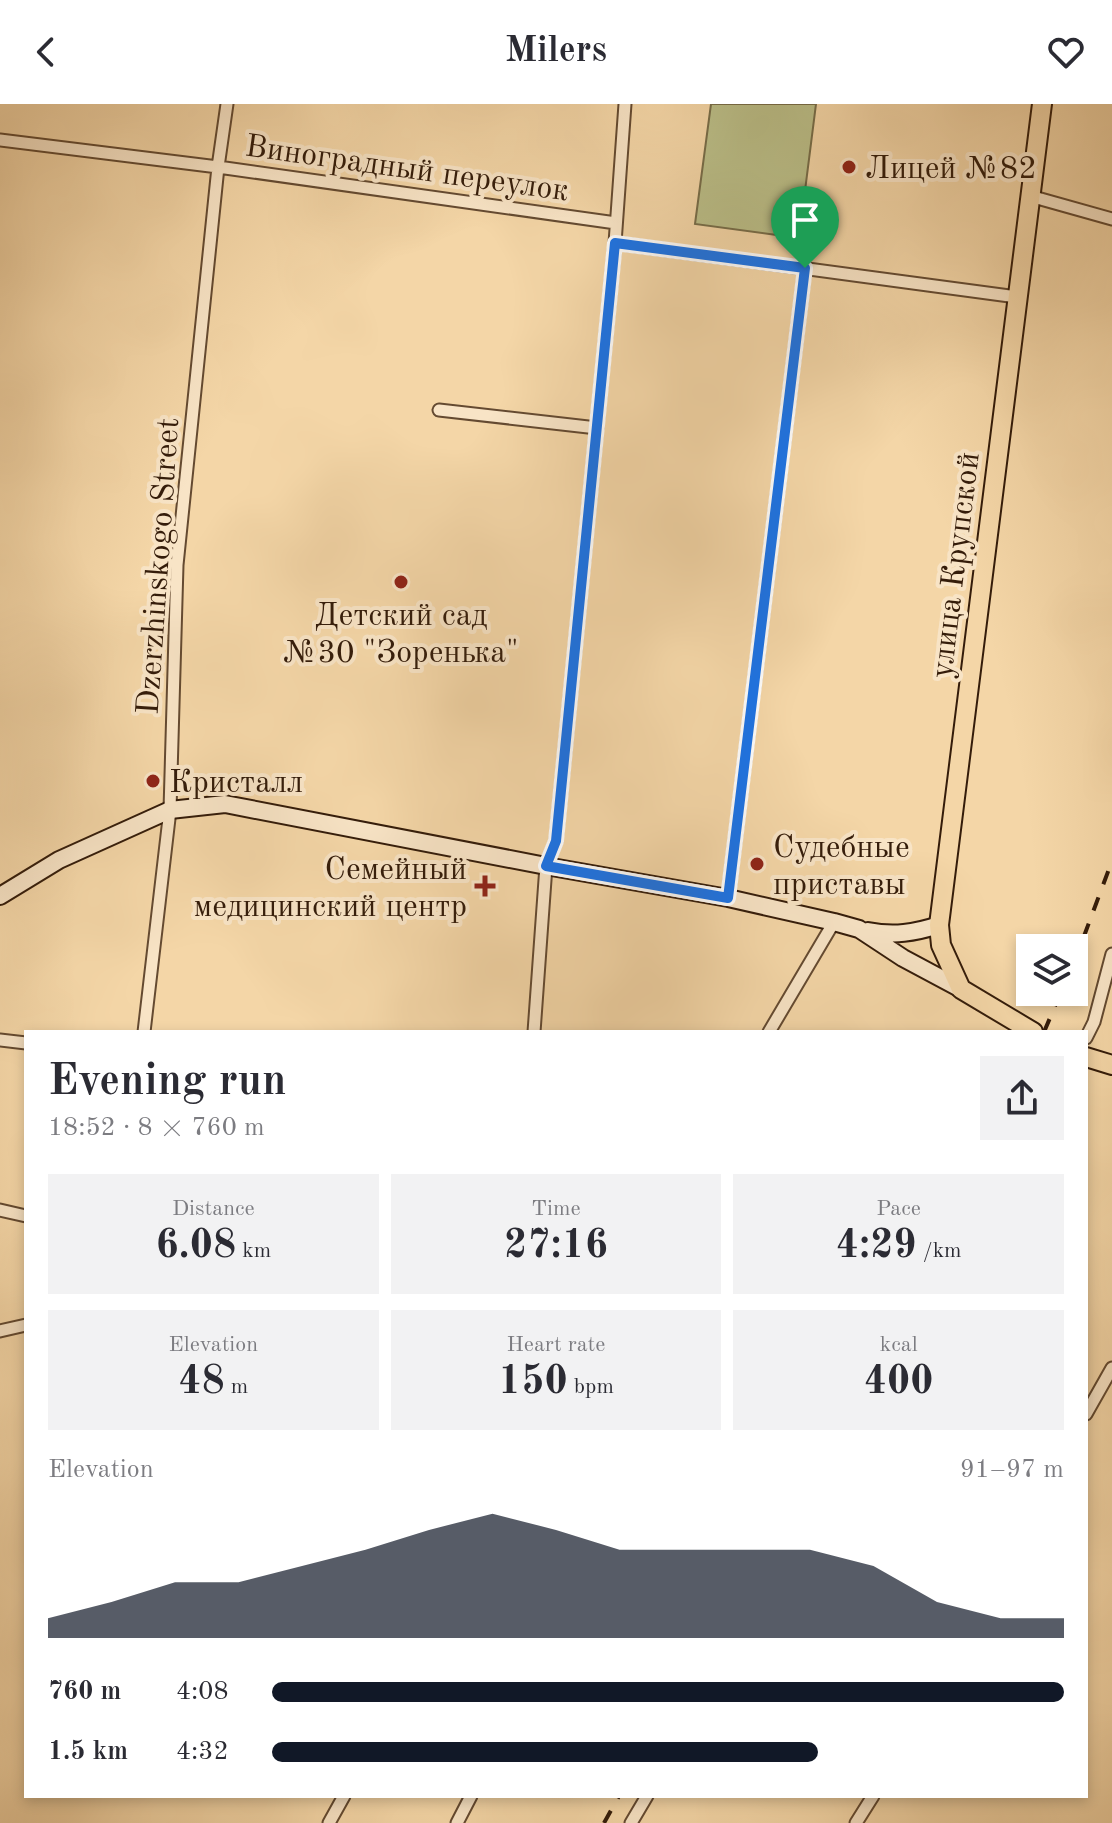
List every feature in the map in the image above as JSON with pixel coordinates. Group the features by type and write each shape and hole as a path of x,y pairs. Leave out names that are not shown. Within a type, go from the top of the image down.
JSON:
{"main road":[{"name":"улица Крупской","path":"961,989 941,945 939,925 1042,104"},
{"path":"0,896 59,860 170,810 225,804 728,898 887,935 916,933 939,925"},
{"path":"859,929 903,958 1030,1030"},
{"path":"1088,1058 1112,1065"}],"street":[{"name":"Dzerzhinskogo Street","path":"144,1030 170,810 177,565 227,104"},
{"path":"534,1030 546,866 556,841 615,243 625,104"},
{"name":"Виноградный переулок","path":"0,140 616,223"},
{"path":"1030,196 1112,219"},
{"path":"615,243 1017,297"},
{"path":"728,898 805,268"},
{"path":"439,410 597,428"},
{"path":"770,1030 834,922"},
{"path":"1088,1034 1112,954"},
{"path":"0,1040 24,1043"},
{"path":"0,1210 24,1216"},
{"path":"0,1331 24,1325"},
{"path":"1088,1410 1112,1368"},
{"path":"329,1823 343,1798"},
{"path":"457,1823 470,1798"},
{"path":"631,1823 646,1798"},
{"path":"856,1823 872,1798"}],"green space":[{"path":"711,104 816,104 799,238 695,224"}],"railway":[{"path":"1085,934 1112,861"},
{"path":"1045,1030 1055,1006"},
{"path":"604,1823 618,1798"}],"place":[{"name":"Лицей №82","path":"849,167"},
{"name":"Детский сад №30 \"Зоренька\"","path":"401,582"},
{"name":"Кристалл","path":"153,781"},
{"name":"Судебные приставы","path":"757,864"},
{"name":"Семейный медицинский центр","path":"485,886"}],"route":[{"path":"615,243 805,268 728,898 546,866 556,841 615,243"}]}
